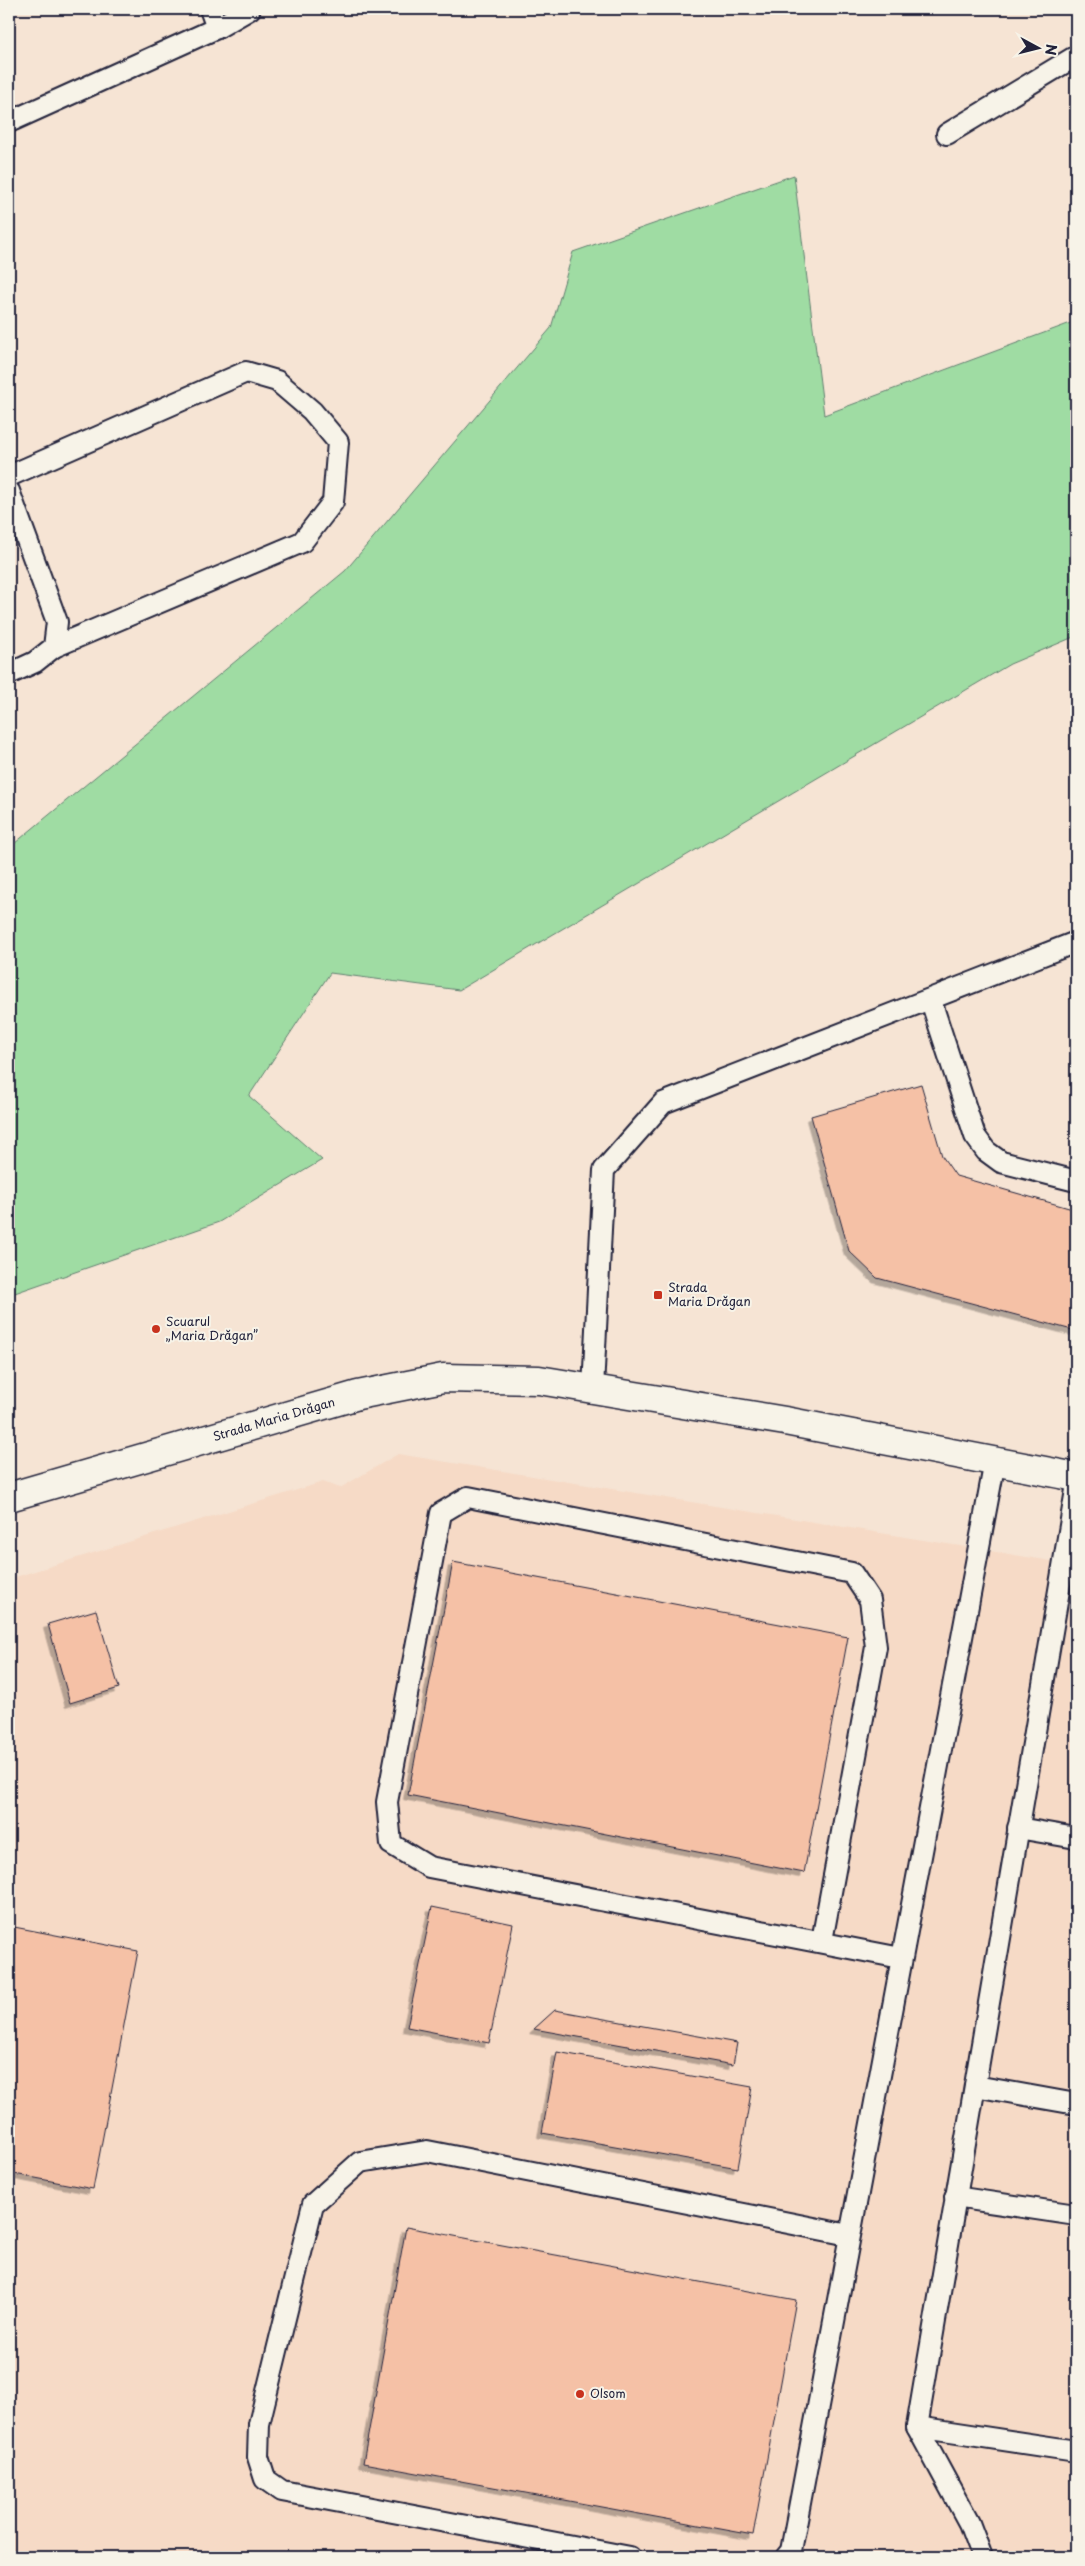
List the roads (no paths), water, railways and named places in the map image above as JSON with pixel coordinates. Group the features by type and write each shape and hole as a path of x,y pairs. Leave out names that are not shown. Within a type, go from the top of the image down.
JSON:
{"main road":[{"name":"Strada Maria Drăgan","path":"9,1497 358,1395 443,1378 539,1380 785,1422 1076,1477"}],"lane":[{"path":"210,9 217,28"},
{"path":"9,122 217,28 250,9"},
{"path":"948,134 1076,56"},
{"path":"9,476 246,372 277,381 312,412 338,442 332,502 302,542 54,647 35,662 9,674"},
{"path":"9,492 57,622 54,647"},
{"path":"593,1389 604,1170 663,1103 931,1001 1076,942"},
{"path":"931,1001 975,1136 986,1151 1001,1162 1076,1181"},
{"path":"786,2557 790,2551 995,1461"},
{"path":"982,2557 969,2523 917,2427 1076,1490"},
{"path":"822,1941 876,1647 870,1600 852,1573 468,1497 442,1513 387,1802 391,1844 429,1867 822,1941 901,1958"},
{"path":"1018,1828 1076,1838"},
{"path":"975,2086 1076,2104"},
{"path":"630,2557 282,2491 265,2479 258,2457 259,2424 313,2204 360,2162 427,2151 849,2234"},
{"path":"955,2197 1076,2215"},
{"path":"917,2427 1076,2452"}],"place":[{"name":"Strada Maria Drăgan","path":"658,1295"},
{"name":"Scuarul „Maria Drăgan”","path":"156,1329"},
{"name":"Olsom","path":"580,2394"}]}
